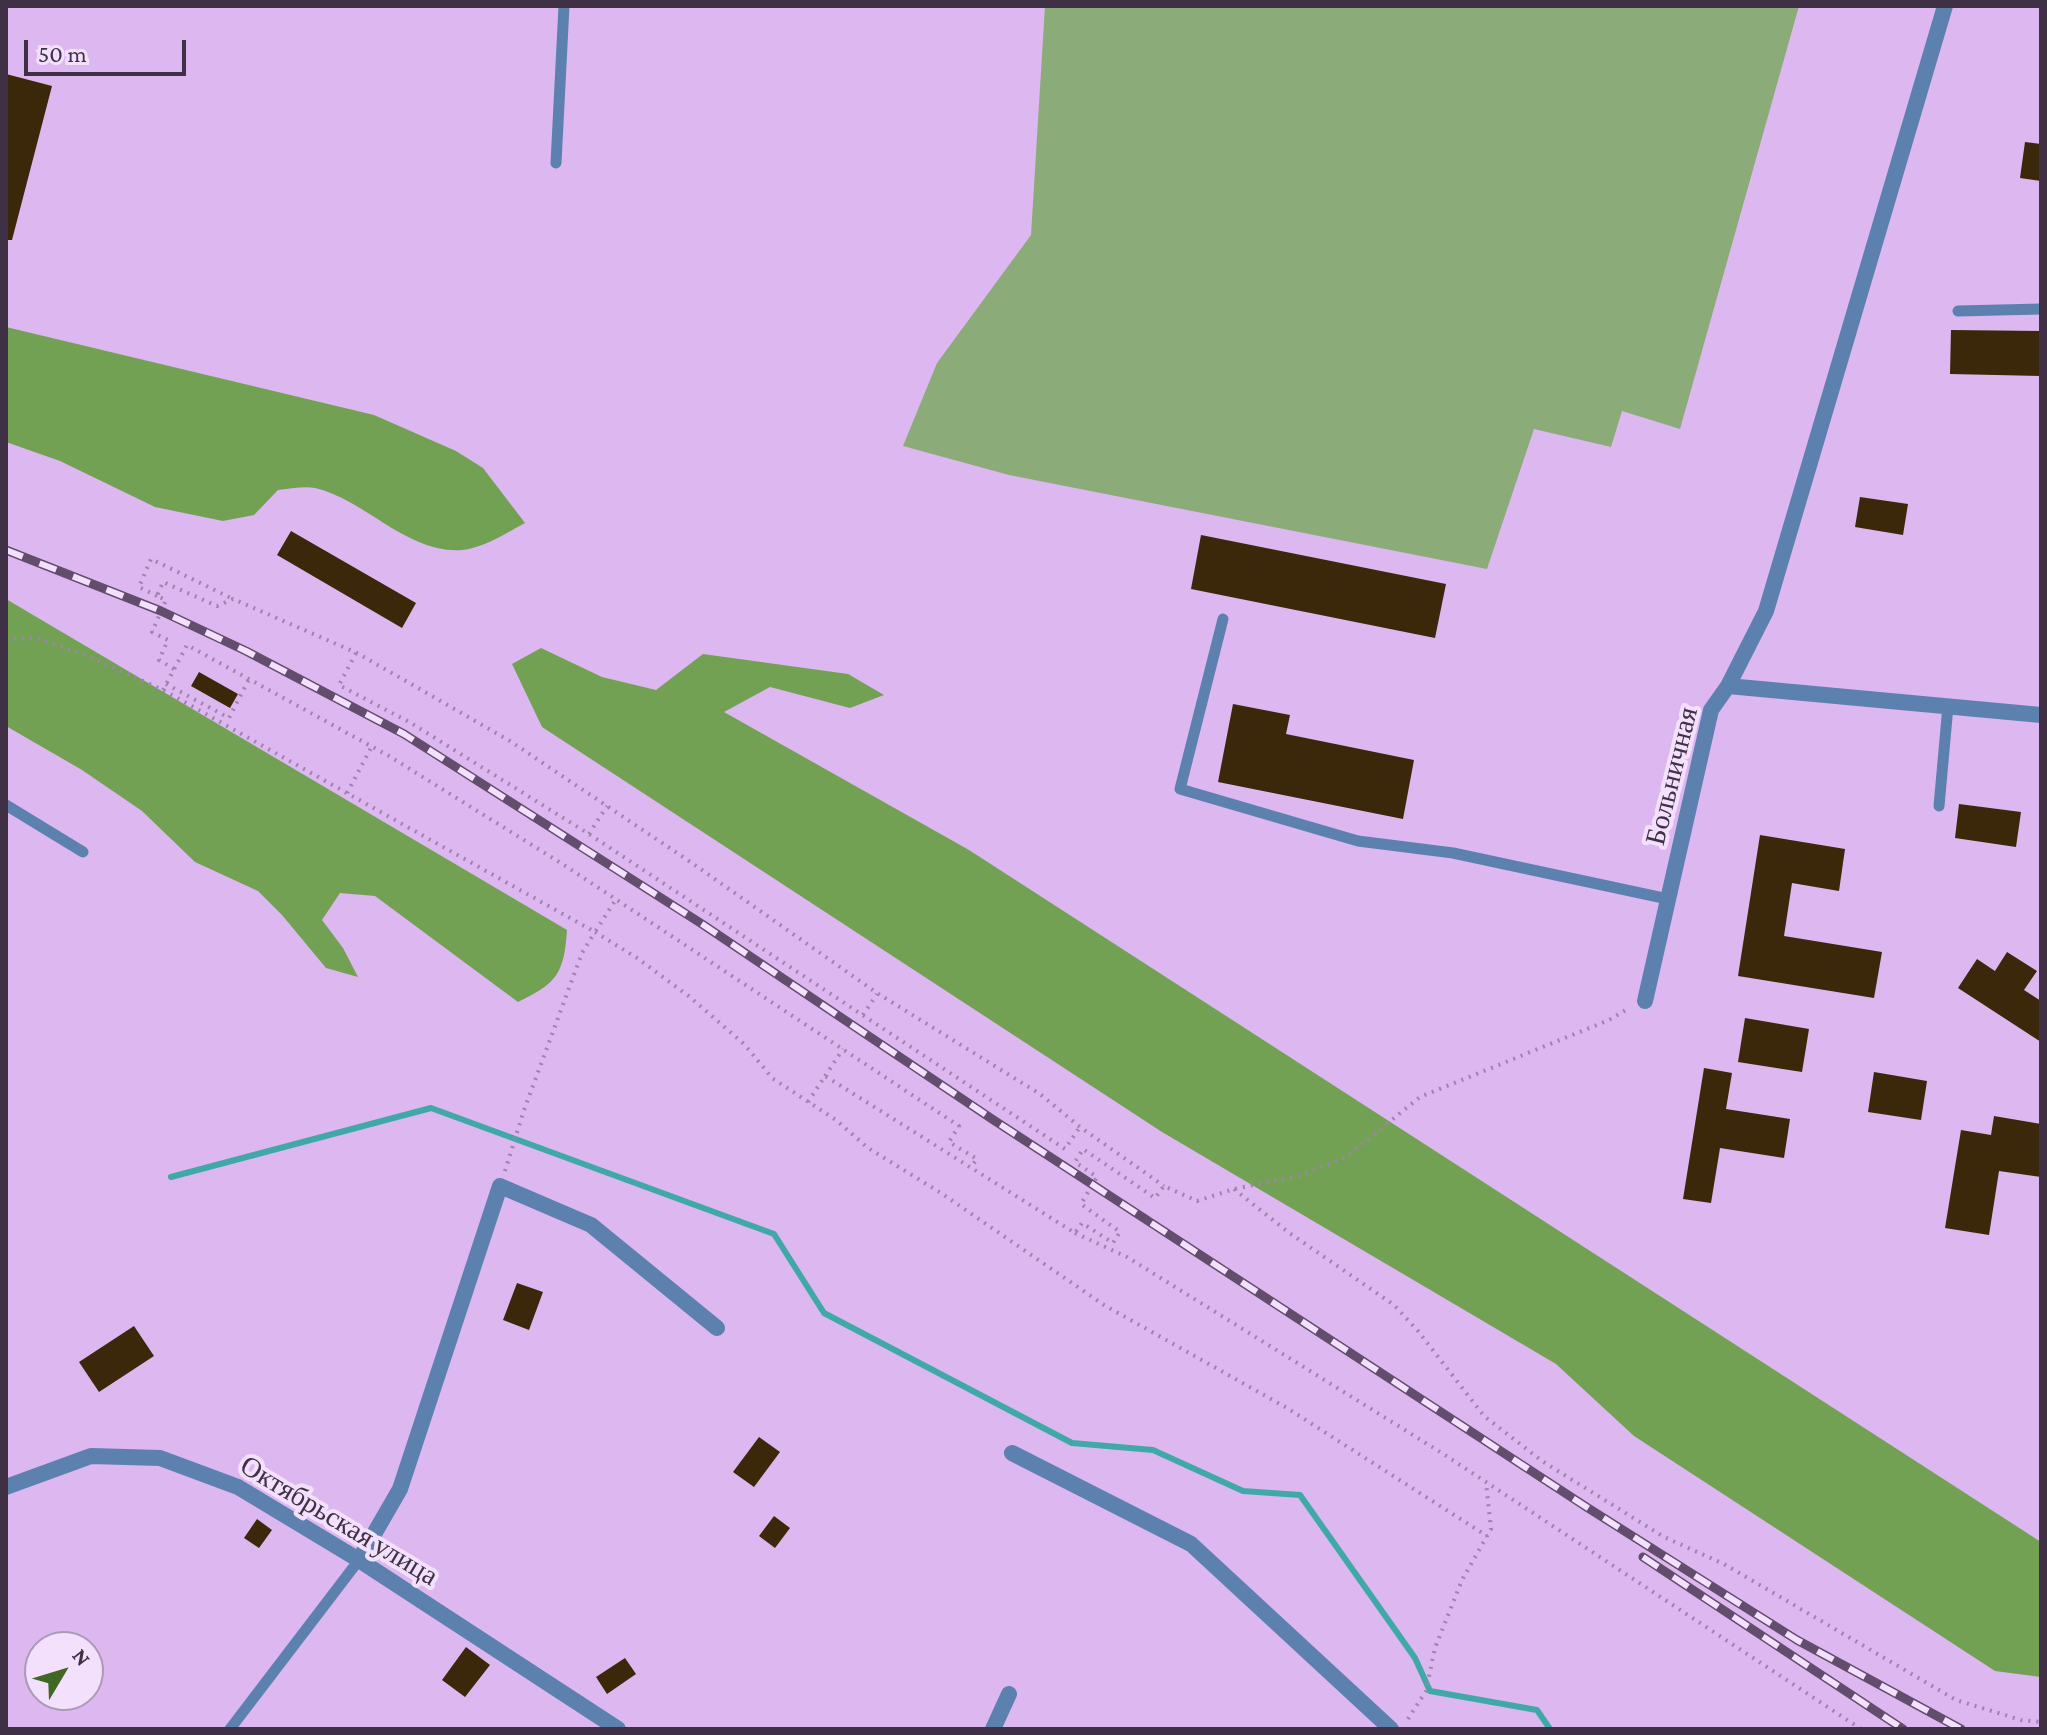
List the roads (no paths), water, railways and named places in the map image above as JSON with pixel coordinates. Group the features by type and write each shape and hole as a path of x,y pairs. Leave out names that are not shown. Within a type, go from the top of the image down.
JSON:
{"street":[{"path":"1728,686 1766,611 1945,6"},
{"name":"Больничная","path":"1645,1001 1711,710 1728,686 2041,715"},
{"path":"359,1560 400,1489 500,1186 591,1225 717,1328"},
{"path":"1012,1453 1191,1544 1391,1729"},
{"name":"Октябрьская улица","path":"6,1487 91,1456 160,1458 238,1487 359,1560 618,1729"},
{"path":"993,1729 1009,1694"}],"lane":[{"path":"556,163 564,6"},
{"path":"1958,311 2041,309"},
{"path":"1223,619 1180,789 1358,841 1453,853 1668,899"},
{"path":"1939,806 1948,706"},
{"path":"6,805 83,852"},
{"path":"230,1729 359,1560"}],"waterway":[{"path":"171,1177 431,1108 774,1234 824,1313 1072,1443 1153,1450 1243,1491 1300,1495 1415,1658 1430,1691 1537,1710 1550,1729"}],"railway":[{"path":"6,550 161,611 246,651 404,734 702,924 992,1119 1588,1508 1797,1640 1961,1729"},
{"path":"1643,1557 1903,1729"}]}
